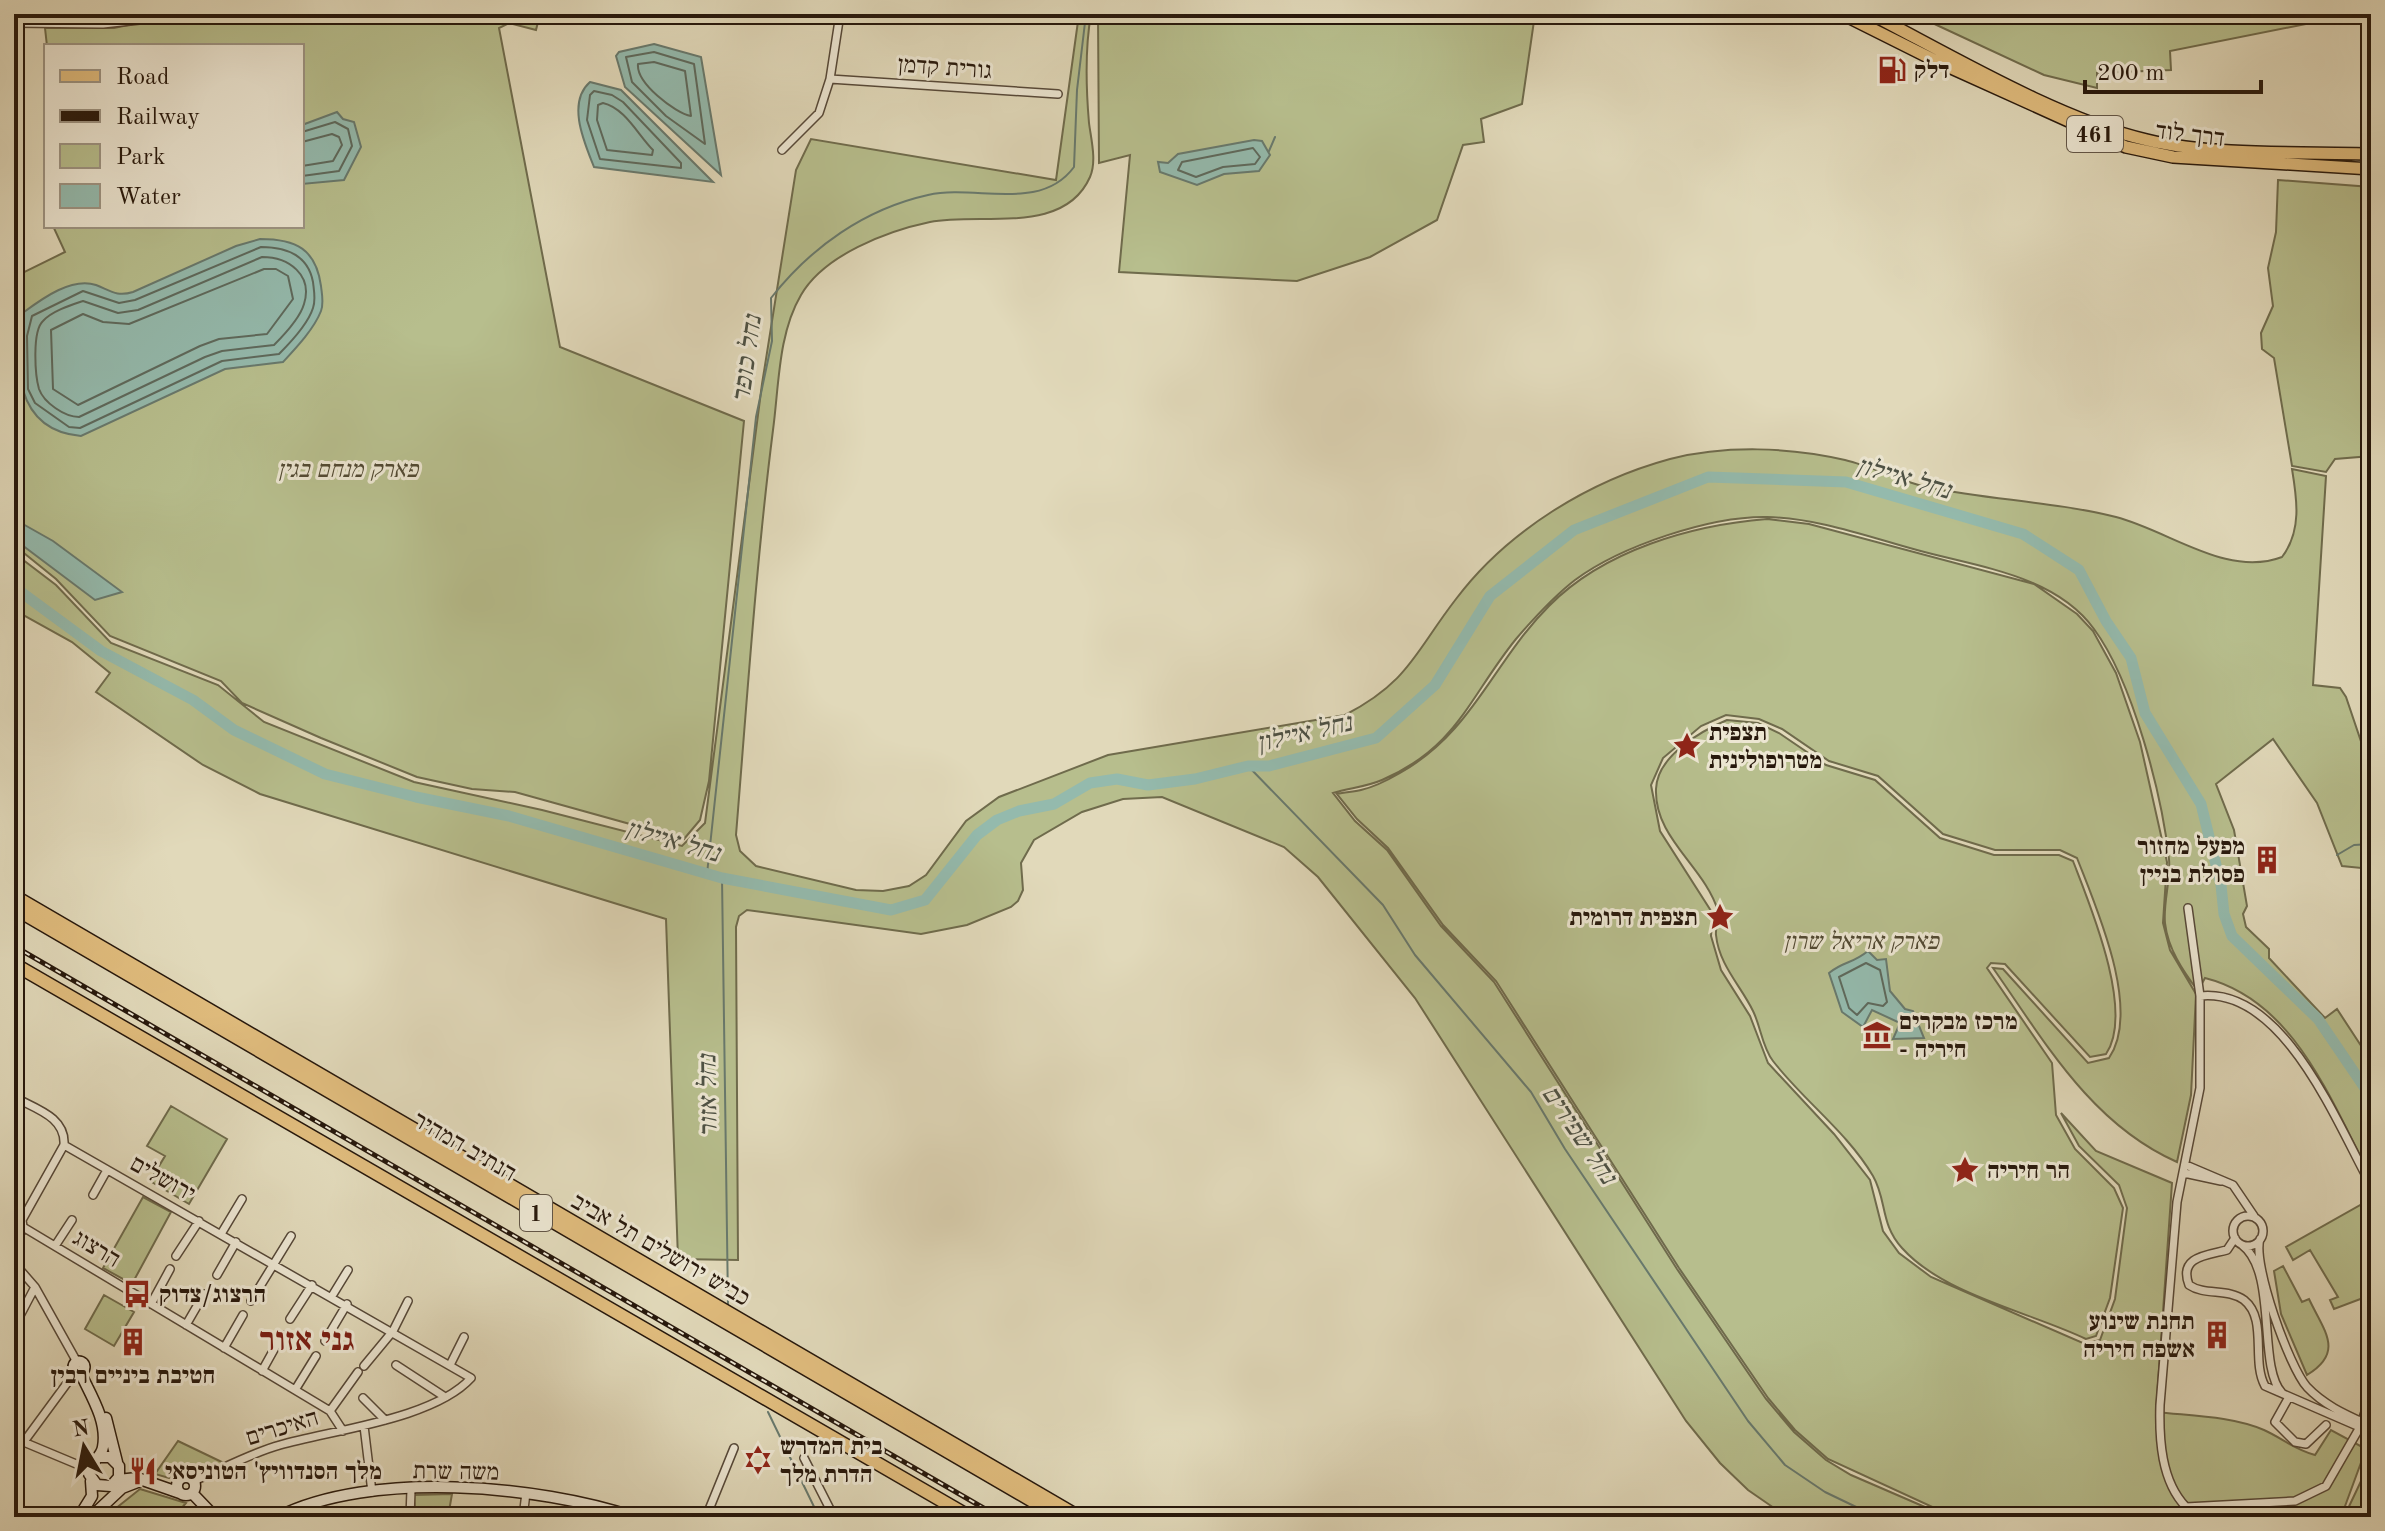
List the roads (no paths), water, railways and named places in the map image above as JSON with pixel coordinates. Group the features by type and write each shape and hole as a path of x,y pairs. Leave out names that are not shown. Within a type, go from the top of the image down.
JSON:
{"highway":[{"name":"כביש ירושלים תל אביב","path":"14,896 1079,1517"},
{"name":"הנתיב המהיר","path":"14,908 1060,1517"},
{"name":"1","path":"14,964 970,1517"}],"main road":[{"name":"דרך לוד","path":"1842,14 2059,119 2126,147 2173,157 2371,169"},
{"name":"דרך לוד","path":"1871,14 2026,93 2145,140 2182,146 2371,154"}],"street":[{"path":"14,23 103,24 194,14"},
{"path":"782,150 819,113 830,79 840,14"},
{"name":"גורית קדמן","path":"830,79 1058,94"},
{"path":"2188,908 2200,996 2200,1088 2177,1202 2160,1423 2166,1467 2183,1505 2295,1501 2326,1486 2371,1413"},
{"path":"2200,996 2218,994 2236,998 2252,1008 2283,1038 2321,1090 2371,1185"},
{"path":"14,1097 59,1122 65,1132 64,1145 22,1220 23,1227 14,1241"},
{"name":"ירושלים","path":"64,1145 347,1304 471,1378"},
{"path":"2185,1169 2236,1188 2262,1227 2259,1252 2271,1305 2295,1368 2316,1396 2364,1424 2371,1432"},
{"name":"ירושלים","path":"93,1195 107,1170"},
{"path":"2236,1188 2244,1203 2236,1221 2235,1238 2227,1250 2193,1260 2187,1269 2187,1280 2194,1289 2227,1294 2244,1301 2255,1320 2262,1380 2270,1389 2364,1424"},
{"path":"221,1234 242,1199"},
{"path":"2236,1221 2248,1216 2256,1218"},
{"path":"55,1246 72,1220"},
{"name":"ירושלים","path":"176,1256 199,1221"},
{"name":"הרצוג","path":"23,1227 330,1411 343,1431"},
{"path":"251,1301 291,1236"},
{"path":"2235,1238 2254,1258 2265,1307 2272,1375 2277,1387 2288,1397"},
{"path":"2242,1245 2252,1245 2260,1239"},
{"path":"217,1275 236,1242"},
{"path":"14,1263 35,1287 107,1420 118,1464 114,1483 90,1517"},
{"path":"151,1304 170,1269"},
{"path":"332,1296 348,1270"},
{"path":"290,1319 312,1285"},
{"path":"14,1327 35,1287"},
{"path":"186,1325 204,1294"},
{"path":"330,1411 393,1331 408,1301"},
{"path":"325,1341 347,1304"},
{"path":"224,1348 243,1315"},
{"path":"262,1371 282,1335"},
{"path":"450,1365 464,1337"},
{"path":"295,1390 316,1356"},
{"path":"396,1365 445,1397"},
{"path":"23,1443 79,1369"},
{"path":"79,1369 102,1424 104,1441 90,1477 92,1496 79,1517"},
{"name":"האיכרים","path":"194,1481 278,1445 385,1420 459,1391 471,1378"},
{"path":"2364,1424 2371,1395"},
{"path":"2288,1397 2275,1422 2295,1442 2306,1444 2326,1425"},
{"path":"363,1398 385,1420"},
{"path":"364,1426 372,1492"},
{"path":"14,1438 81,1466 100,1486 143,1480 179,1487"},
{"path":"706,1517 734,1448"},
{"path":"60,1459 85,1463 108,1456 118,1464 192,1493 215,1517"},
{"path":"804,1458 834,1517"},
{"path":"179,1487 186,1477 194,1481 192,1493"},
{"path":"90,1517 122,1488 143,1480"},
{"name":"משה שרת","path":"278,1517 333,1497 465,1488 526,1493 634,1517"},
{"path":"410,1517 411,1490"},
{"path":"523,1517 526,1493"}],"water":[{"path":"654,44 701,57 721,175 625,87 616,56 619,52"},
{"path":"590,82 621,90 713,182 594,167 582,136 578,112 583,91"},
{"path":"337,112 343,119 354,122 361,147 344,180 304,184 304,124"},
{"path":"1262,141 1270,155 1259,171 1224,174 1197,185 1160,172 1158,162 1168,163 1178,154"},
{"path":"260,239 284,241 302,249 314,263 321,286 322,305 318,318 283,362 225,369 81,436 59,431 42,421 31,408 23,391 20,372 24,312 58,290 77,284 96,285 118,294 133,292 236,246"},
{"path":"14,519 53,541 122,592 95,600 14,539"},
{"path":"1868,951 1877,960 1886,959 1890,991 1905,1009 1913,1011 1924,1038 1893,1039 1900,1023 1872,1010 1863,1027 1842,1012 1829,973"}],"waterway":[{"name":"נחל כופר","path":"707,874 756,417 772,341 771,298 804,262 841,233 861,220 905,201 947,193 1026,193 1060,181 1074,167 1077,90 1086,14"},
{"path":"1269,151 1275,137"},
{"name":"נחל איילון","path":"14,587 101,651 193,700 234,730 325,774 509,816 722,878 891,910 925,900 977,835 997,820 1019,811 1054,804 1090,783 1117,779 1148,785 1195,779 1248,766 1269,766 1376,738 1435,685 1490,596 1574,530 1708,477 1846,482 2023,534 2079,570 2106,621 2131,658 2145,713 2201,804 2221,885 2224,914 2232,936 2318,1019 2371,1097"},
{"name":"נחל שפירים","path":"1248,766 1383,905 1415,955 1531,1092 1565,1149 1748,1421 1785,1465 1825,1492 1877,1517"},
{"path":"2337,855 2354,845 2371,844"},
{"path":"2212,848 2229,847"},
{"name":"נחל אזור","path":"722,878 728,1305"},
{"name":"נחל אזור","path":"768,1412 819,1517"}],"railway":[{"path":"14,946 999,1517"}],"place":[{"name":"דלק","path":"1892,70"},
{"name":"תצפית מטרופולינית","path":"1687,746"},
{"name":"מפעל מחזור פסולת בניין","path":"2267,860"},
{"name":"תצפית דרומית","path":"1720,917"},
{"name":"מרכז מבקרים - חיריה","path":"1877,1035"},
{"name":"הר חיריה","path":"1965,1170"},
{"name":"הרצוג/צדוק","path":"137,1294"},
{"name":"תחנת שינוע אשפה חיריה","path":"2217,1335"},
{"name":"חטיבת ביניים רבין","path":"133,1342"},
{"name":"בית המדרש הדרת מלך","path":"758,1460"},
{"name":"מלך הסנדוויץ' הטוניסאי","path":"143,1471"}],"district":[{"name":"גני אזור","path":"307,1339"}],"park label":[{"name":"פארק מנחם בגין","path":"348,469"},
{"name":"פארק אריאל שרון","path":"1861,941"}]}
